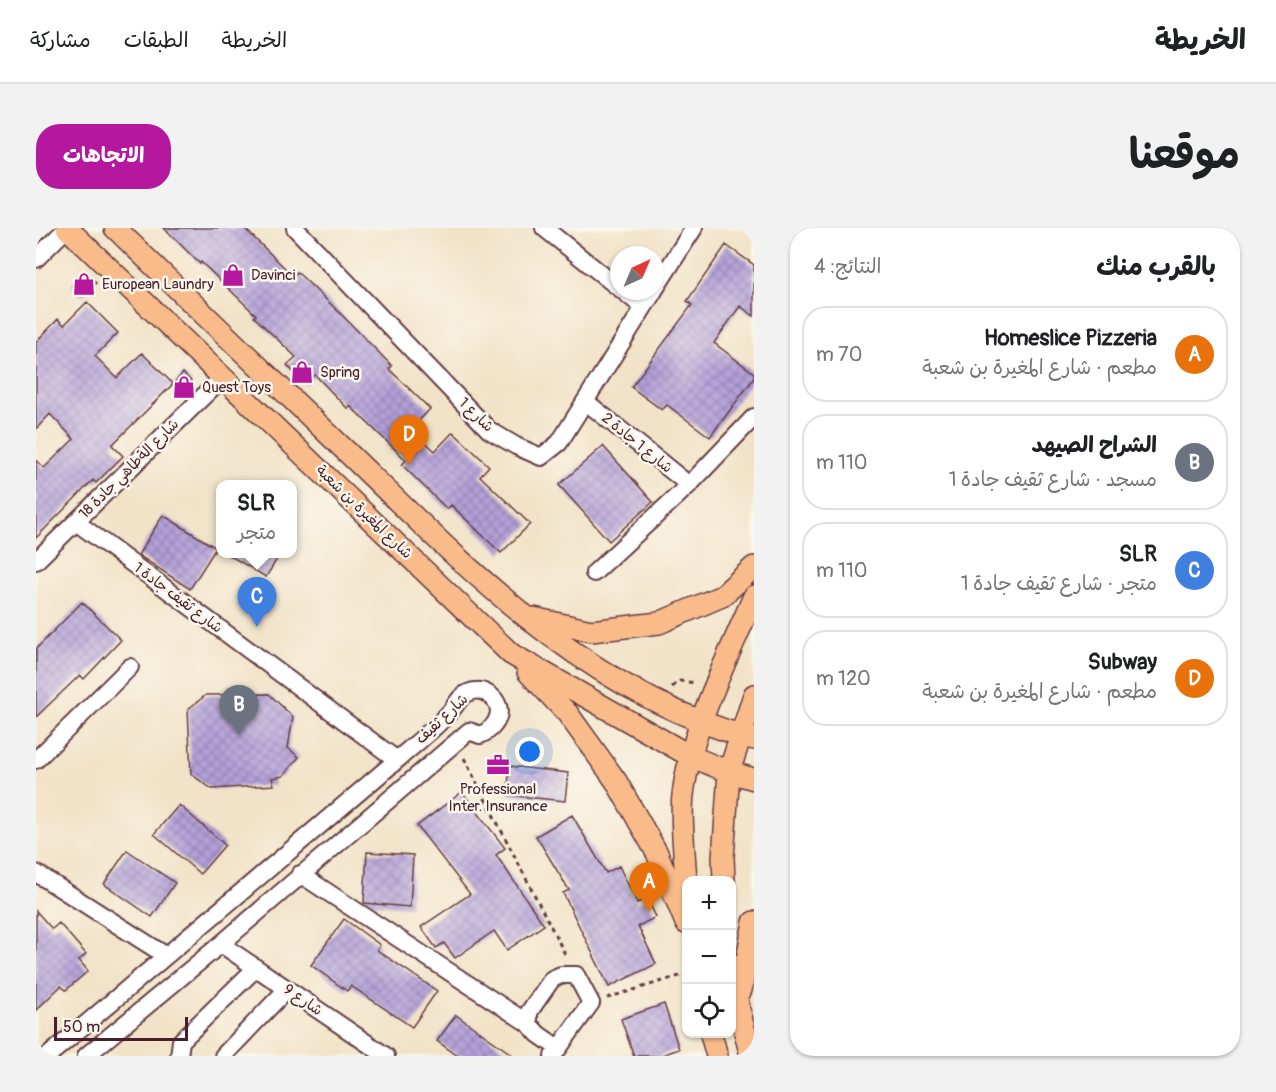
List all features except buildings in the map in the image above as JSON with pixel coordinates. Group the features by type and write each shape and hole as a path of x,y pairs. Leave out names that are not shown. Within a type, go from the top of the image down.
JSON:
{"main road":[{"name":"شارع المغيرة بن شعبة","path":"67,228 511,654 690,756 729,772 754,779"},
{"name":"شارع المغيرة بن شعبة","path":"115,228 427,530 524,616 607,676 663,705 747,737"},
{"path":"524,616 591,631 659,623 722,596 754,567"},
{"path":"687,876 683,797 690,756 701,721 754,596"},
{"path":"511,654 568,714 616,781 657,853 682,912"},
{"path":"724,876 729,772 747,737 754,695"},
{"path":"738,1005 754,922"},
{"path":"735,984 738,1005 750,1041 750,1056"},
{"path":"712,1038 717,1056"}],"street":[{"path":"36,258 67,228"},
{"name":"شارع 1","path":"295,228 489,430 541,457 559,442 648,300"},
{"path":"544,228 610,281"},
{"name":"شارع 1","path":"664,274 694,228"},
{"path":"634,300 643,307"},
{"name":"شارع الةطاهي جادة 18","path":"36,561 223,377"},
{"name":"شارع 1 جادة 2","path":"585,401 689,484"},
{"name":"شارع 1 جادة 2","path":"594,573 689,484 754,417"},
{"name":"شارع ثقيف جادة 1","path":"76,522 397,760"},
{"path":"36,760 130,667"},
{"name":"شارع ثقيف","path":"48,1056 397,760 450,713 459,699 467,693 476,691 486,693 493,698 498,706 499,716 496,725 489,732 480,735 469,730 221,944 86,1056"},
{"path":"36,873 165,956"},
{"path":"300,874 529,1024 555,1052 591,1003 576,975 561,975 552,979 529,1012 529,1024"},
{"name":"شارع 9","path":"221,944 385,1056"},
{"path":"179,1056 181,1041 256,968"},
{"path":"223,1056 287,989"}],"path":[{"path":"456,741 576,975"},
{"path":"591,1003 682,976"}],"place":[{"name":"Davinci","path":"233,275"},
{"name":"European Laundry","path":"84,284"},
{"name":"Spring","path":"302,372"},
{"name":"Quest Toys","path":"184,387"},
{"name":"Subway","path":"409,465"},
{"name":"SLR","path":"257,627"},
{"name":"الشراح الصيهد","path":"239,735"},
{"name":"Professional Inter. Insurance","path":"498,765"},
{"name":"Homeslice Pizzeria","path":"649,912"}]}
